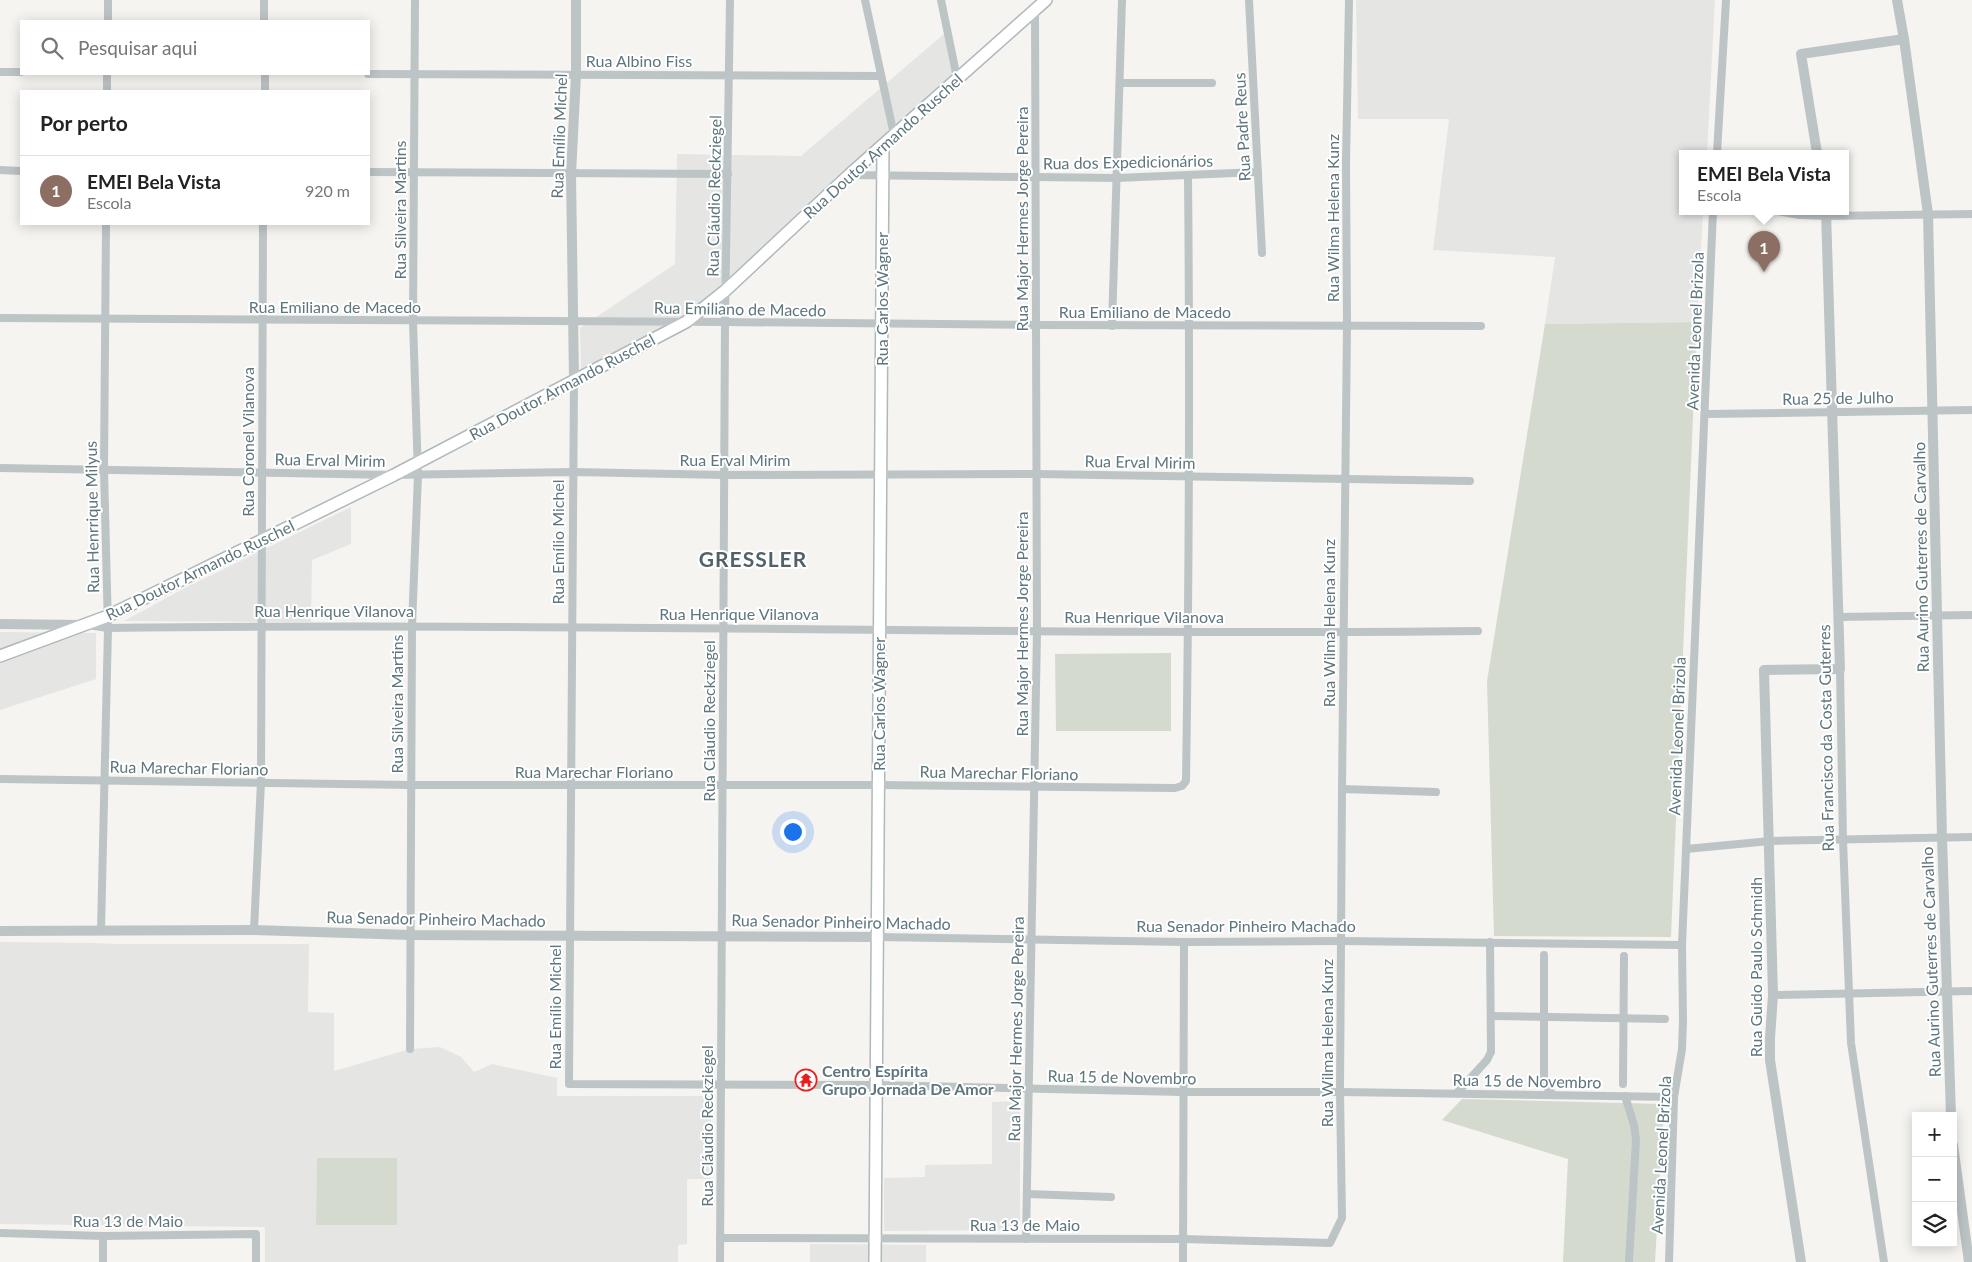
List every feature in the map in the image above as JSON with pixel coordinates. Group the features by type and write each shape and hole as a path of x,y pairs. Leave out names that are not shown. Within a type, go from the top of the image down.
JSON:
{"main road":[{"name":"Rua Doutor Armando Ruschel","path":"0,656 108,616 394,475 686,322 726,290 849,175 1046,0"},
{"name":"Rua Carlos Wagner","path":"875,1262 883,145"}],"street":[{"path":"108,0 108,20"},
{"path":"264,0 264,20"},
{"name":"Rua Silveira Martins","path":"410,1049 412,626 418,475 413,321 415,0"},
{"name":"Rua Emílio Michel","path":"569,1084 574,472 571,174 576,75 576,0"},
{"name":"Rua Cláudio Reckziegel","path":"720,1262 724,474 730,0"},
{"path":"864,0 894,135"},
{"path":"941,0 957,78"},
{"path":"1112,326 1122,0"},
{"name":"Rua Padre Reus","path":"1249,0 1262,253"},
{"name":"Rua Wilma Helena Kunz","path":"1330,1244 1342,1218 1340,1092 1344,479 1347,325 1346,163 1349,0"},
{"path":"1716,150 1726,0"},
{"name":"Rua Aurino Guterres de Carvalho","path":"1897,0 1928,214 1942,837 1951,1112"},
{"name":"Rua Major Hermes Jorge Pereira","path":"1026,1239 1038,632 1035,9"},
{"path":"1817,150 1801,54 1904,39"},
{"path":"0,72 20,72"},
{"name":"Rua Albino Fiss","path":"370,74 880,76"},
{"path":"107,75 107,90"},
{"path":"265,75 265,90"},
{"path":"1120,82 1212,83"},
{"path":"0,170 20,170"},
{"path":"370,172 728,174"},
{"name":"Rua dos Expedicionários","path":"849,175 1117,178 1258,172"},
{"path":"1188,176 1190,326 1188,633"},
{"path":"1849,214 1972,214"},
{"name":"Avenida Leonel Brizola","path":"1669,1262 1674,1097 1682,1049 1682,945 1694,633 1706,414 1713,215"},
{"name":"Rua Francisco da Costa Guterres","path":"1827,215 1839,617 1843,840 1851,1043 1884,1262"},
{"name":"Rua Henrrique Milyus","path":"101,930 108,628 104,470 106,225"},
{"name":"Rua Coronel Vilanova","path":"254,930 261,782 263,225"},
{"name":"Rua Emiliano de Macedo","path":"0,318 1112,326 1480,326"},
{"name":"Rua 25 de Julho","path":"1706,414 1972,410"},
{"name":"Rua Erval Mirim","path":"0,468 394,475 574,472 1037,474 1470,481"},
{"path":"1839,617 1972,615"},
{"name":"Rua Henrique Vilanova","path":"0,624 85,625 108,628 412,626 1188,633 1478,631"},
{"name":"Rua Marechar Floriano","path":"0,779 411,785 878,785 1175,788 1182,786 1186,781 1188,633"},
{"name":"Rua Guido Paulo Schmidh","path":"1801,1262 1770,1060 1773,995 1764,670 1840,669"},
{"path":"1342,789 1436,792"},
{"path":"1686,849 1770,841 1972,837"},
{"name":"Rua Senador Pinheiro Machado","path":"0,931 254,930 410,935 877,937 1184,942 1341,941 1682,945"},
{"path":"1183,1262 1182,1092 1184,942"},
{"path":"1457,1093 1487,1060 1491,1052 1490,942"},
{"path":"1544,955 1544,1083 1553,1095"},
{"path":"1623,1084 1624,956"},
{"path":"1773,995 1972,991"},
{"path":"1491,1016 1665,1019"},
{"name":"Rua 15 de Novembro","path":"569,1084 876,1085 1182,1092 1457,1093 1674,1097"},
{"path":"1625,1096 1634,1125 1636,1140 1630,1262"},
{"path":"1955,1157 1969,1262"},
{"path":"1027,1194 1111,1197"},
{"name":"Rua 13 de Maio","path":"0,1233 103,1236 256,1234 256,1262"},
{"path":"103,1236 103,1262"},
{"name":"Rua 13 de Maio","path":"720,1238 1183,1239 1330,1244"}],"shaded area":[{"path":"1356,0 1715,0 1707,150 1679,150 1679,215 1703,215 1697,322 1545,324 1555,257 1433,250 1449,119 1358,119"},
{"path":"944,34 953,76 742,267 688,313 654,333 581,369 580,328 675,264 677,154 801,156"},
{"path":"1697,322 1671,937 1494,936 1487,681 1545,324"},
{"path":"351,507 351,544 312,560 311,622 124,621 183,589"},
{"path":"0,632 96,633 96,679 0,710"},
{"path":"1171,653 1171,731 1056,731 1055,654"},
{"path":"0,942 309,944 308,1012 334,1013 334,1071 410,1049 440,1047 461,1057 474,1072 492,1064 557,1078 557,1096 711,1096 711,1179 687,1179 687,1244 678,1245 678,1262 265,1262 265,1227 0,1224"},
{"path":"1462,1099 1664,1104 1655,1262 1563,1262 1568,1159 1442,1120"},
{"path":"1020,1101 1020,1230 884,1231 884,1178 925,1177 925,1165 992,1164 992,1102"},
{"path":"317,1158 397,1158 397,1225 316,1225"},
{"path":"810,1244 926,1245 926,1262 810,1262"}],"place":[{"name":"EMEI Bela Vista","path":"1764,272"},
{"name":"Centro Espírita Grupo Jornada De Amor","path":"806,1080"}],"district":[{"name":"GRESSLER","path":"753,560"}]}
